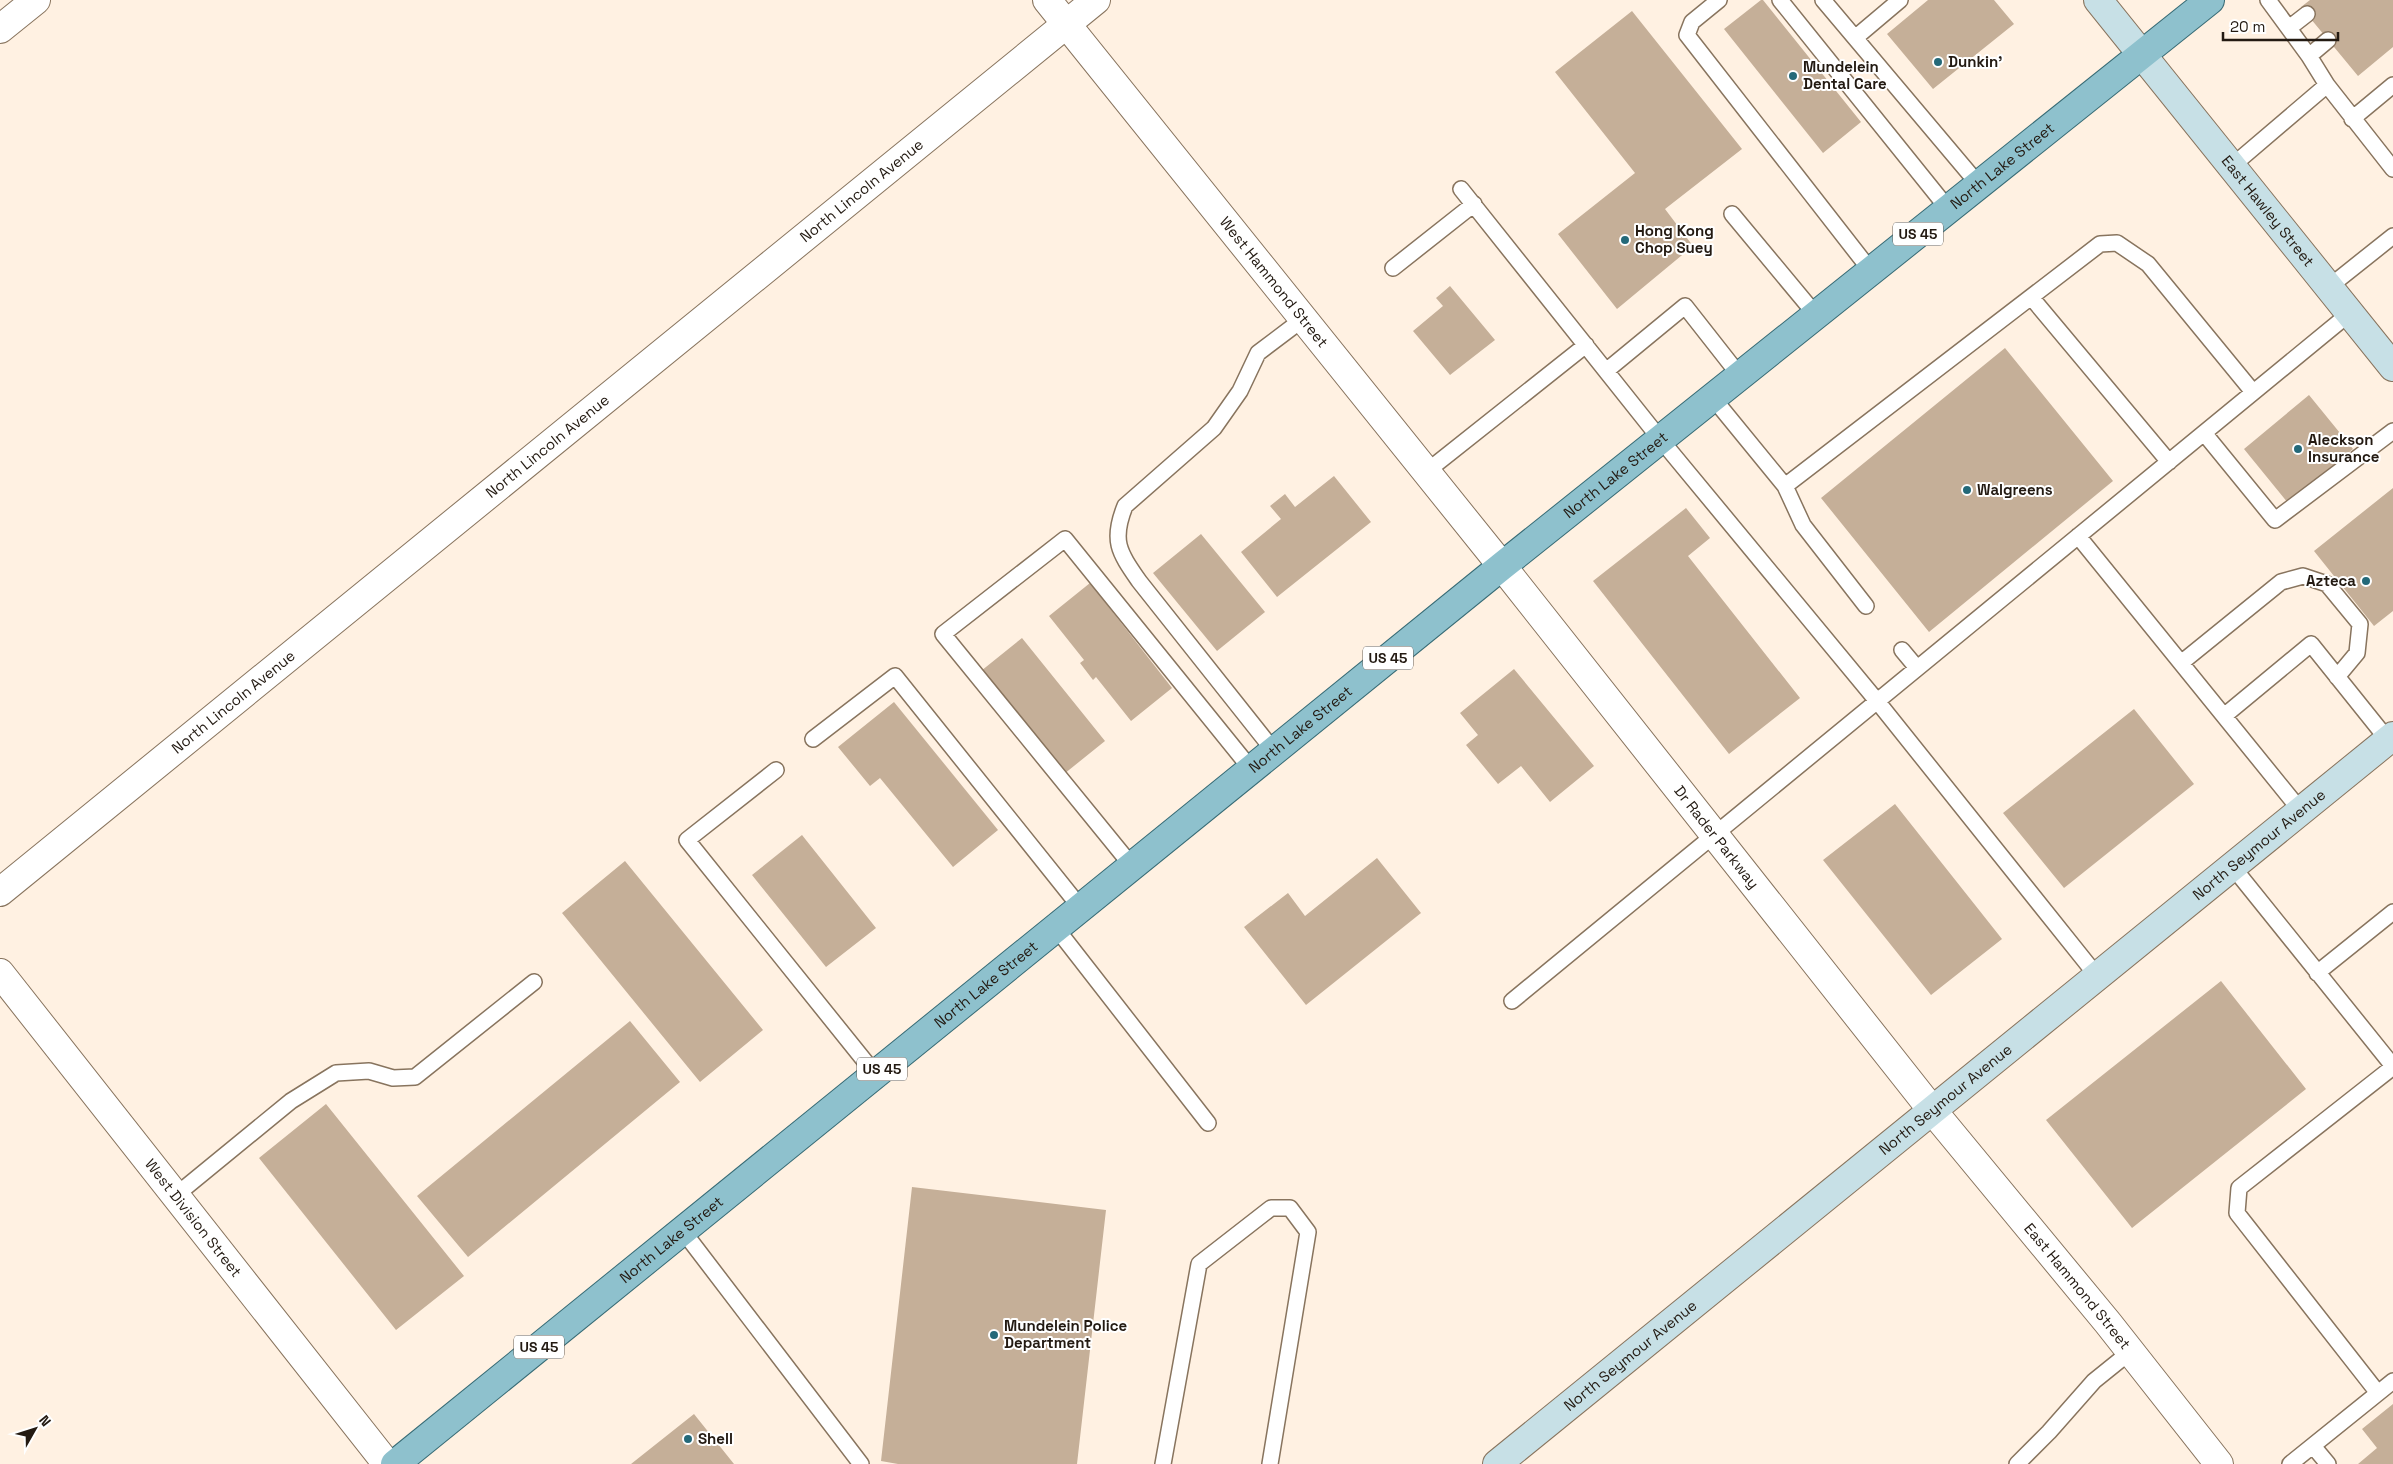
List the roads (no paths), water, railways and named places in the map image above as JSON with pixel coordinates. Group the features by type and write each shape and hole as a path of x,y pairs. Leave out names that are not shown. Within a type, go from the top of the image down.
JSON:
{"main road":[{"name":"North Lake Street","path":"395,1464 1502,566 2210,0"}],"street":[{"path":"0,30 36,0"},
{"name":"West Hammond Street","path":"1047,0 1502,566"},
{"name":"North Lincoln Avenue","path":"0,892 1096,0"},
{"name":"East Hawley Street","path":"2098,0 2393,367"},
{"name":"Dr Rader Parkway","path":"1502,566 1932,1110"},
{"name":"North Seymour Avenue","path":"1497,1464 2391,738"},
{"name":"West Division Street","path":"0,973 387,1464"},
{"name":"East Hammond Street","path":"1932,1110 2220,1464"}],"lane":[{"path":"1719,0 1692,22 1687,35 1871,271"},
{"path":"1780,0 1948,210"},
{"path":"1823,0 1979,185"},
{"path":"1855,38 1900,0"},
{"path":"2268,0 2352,119 2393,169"},
{"path":"2289,28 2307,14"},
{"path":"2309,56 2328,40"},
{"path":"2232,166 2327,85"},
{"path":"2352,119 2393,85"},
{"path":"1461,189 1660,440 1877,701 2097,976"},
{"path":"1393,268 1474,204"},
{"path":"1732,214 1816,316"},
{"path":"2329,287 2393,236"},
{"path":"1785,486 2100,244 2117,242 2148,264 2253,392"},
{"path":"2031,297 2169,462"},
{"path":"1606,371 1685,306 1740,376"},
{"path":"1512,1001 2350,313"},
{"path":"1274,751 1139,581 1119,552 1118,523 1126,506 1214,428 1240,391 1258,353 1303,319"},
{"path":"1426,472 1586,345"},
{"path":"1713,398 1785,486 1803,525 1866,606"},
{"path":"2204,433 2275,520 2393,431"},
{"path":"2078,536 2301,811"},
{"path":"1132,866 943,634 1065,539 1251,769"},
{"path":"2181,663 2281,582 2303,576 2327,584 2360,624 2357,654 2337,677"},
{"path":"2224,716 2310,644 2391,738"},
{"path":"1902,650 1917,668"},
{"path":"813,739 895,676 1080,907"},
{"path":"776,770 687,840 876,1075"},
{"path":"2232,866 2393,1067 2239,1188 2237,1213 2378,1393"},
{"path":"2317,973 2393,912"},
{"path":"1056,928 1208,1123"},
{"path":"175,1196 291,1101 336,1073 369,1071 393,1078 415,1077 534,982"},
{"path":"1163,1464 1199,1264 1270,1208 1290,1208 1308,1232 1270,1464"},
{"path":"683,1231 861,1464"},
{"path":"2017,1464 2049,1432 2094,1381 2130,1352"},
{"path":"2290,1464 2393,1381"},
{"path":"2313,1446 2328,1464"}],"place":[{"name":"Dunkin'","path":"1938,62"},
{"name":"Mundelein Dental Care","path":"1793,76"},
{"name":"Hong Kong Chop Suey","path":"1625,240"},
{"name":"Aleckson Insurance","path":"2298,449"},
{"name":"Walgreens","path":"1967,490"},
{"name":"Azteca","path":"2366,581"},
{"name":"Mundelein Police Department","path":"994,1335"},
{"name":"Shell","path":"688,1439"}]}
